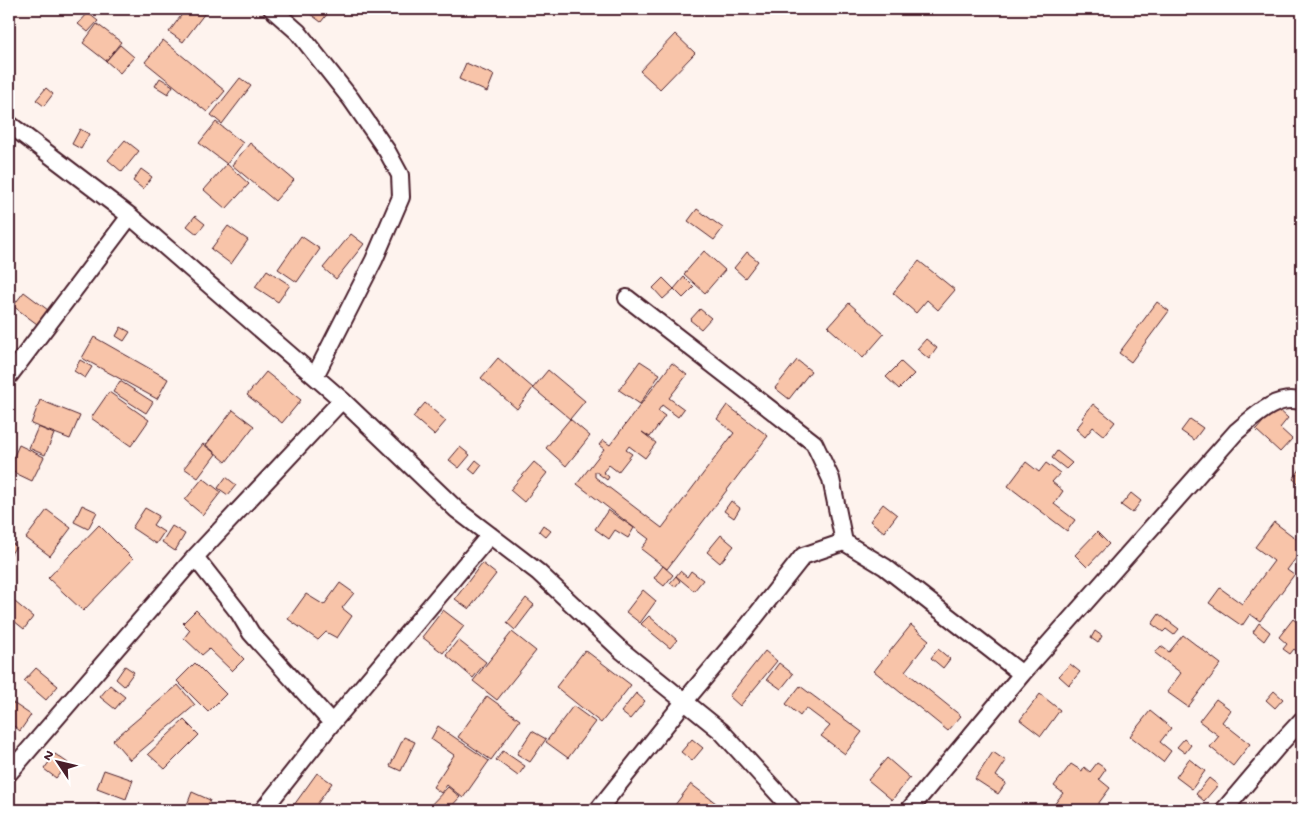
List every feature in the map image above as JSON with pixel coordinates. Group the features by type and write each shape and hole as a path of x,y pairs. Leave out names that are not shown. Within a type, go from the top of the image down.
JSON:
{"street":[{"path":"272,9 298,32 351,99 387,151 400,175 400,198 374,260 315,376"},
{"path":"9,124 130,216 342,400 457,510 538,572 622,651 721,731 793,810"},
{"path":"9,376 130,216"},
{"path":"627,298 814,443 831,479 844,542 885,567 1022,674"},
{"path":"909,810 1022,674 1236,432 1265,407 1292,398 1302,402"},
{"path":"9,773 194,556 342,400"},
{"path":"263,810 332,723 490,535"},
{"path":"598,810 803,556 844,542"},
{"path":"194,556 239,613 251,633 332,723"},
{"path":"1224,810 1302,720"}],"building":[{"path":"186,9 208,9 183,42 169,32"},
{"path":"312,9 331,9 321,22 309,13"},
{"path":"88,13 98,21 88,32 78,24"},
{"path":"97,24 121,42 106,61 83,43"},
{"path":"675,34 695,53 660,89 640,71"},
{"path":"163,40 225,91 207,112 145,62"},
{"path":"120,45 134,57 120,73 106,61"},
{"path":"466,63 494,75 487,92 459,79"},
{"path":"160,78 173,86 168,94 155,86"},
{"path":"240,78 251,86 222,124 211,115"},
{"path":"46,88 53,94 44,106 36,100"},
{"path":"216,122 243,143 227,164 199,143"},
{"path":"80,129 89,134 81,149 72,144"},
{"path":"125,140 139,151 122,172 108,160"},
{"path":"250,143 294,180 275,201 232,165"},
{"path":"227,164 249,184 226,209 204,190"},
{"path":"141,169 152,177 143,189 133,181"},
{"path":"697,209 723,228 714,240 688,221"},
{"path":"195,216 205,224 197,234 187,226"},
{"path":"228,226 248,240 231,264 211,249"},
{"path":"351,234 364,244 336,279 323,268"},
{"path":"301,236 320,249 297,282 278,269"},
{"path":"704,251 725,270 705,293 684,274"},
{"path":"747,252 758,261 745,278 734,268"},
{"path":"919,261 955,290 938,310 927,300 916,313 893,293"},
{"path":"267,270 290,285 278,302 255,287"},
{"path":"684,277 694,287 683,298 674,289"},
{"path":"663,278 674,289 663,299 653,288"},
{"path":"24,292 48,310 37,324 13,306"},
{"path":"1157,302 1169,311 1131,362 1119,353"},
{"path":"849,303 884,334 863,358 828,327"},
{"path":"700,309 711,318 701,329 690,320"},
{"path":"121,327 130,332 124,341 116,336"},
{"path":"94,337 168,379 157,399 82,358"},
{"path":"926,339 937,348 929,359 917,349"},
{"path":"498,358 533,388 517,409 481,378"},
{"path":"80,360 92,367 85,378 74,371"},
{"path":"797,360 811,371 789,399 775,388"},
{"path":"640,361 660,374 640,404 619,390"},
{"path":"901,362 914,374 899,389 886,377"},
{"path":"672,363 687,375 669,398 684,409 678,417 662,405 658,411 665,416 650,437 642,432 656,443 645,458 629,446 626,450 632,454 618,472 609,465 603,472 609,477 607,480 595,471 595,477 662,528 734,433 717,419 727,405 768,436 667,569 641,549 649,539 577,484 604,449 599,445 603,440 610,445"},
{"path":"548,370 585,401 570,419 533,388"},
{"path":"266,372 301,400 282,423 247,395"},
{"path":"120,381 153,402 146,413 113,392"},
{"path":"109,392 149,420 131,446 91,418"},
{"path":"40,400 80,416 70,439 31,424"},
{"path":"425,403 446,421 434,435 413,417"},
{"path":"1093,404 1115,422 1104,436 1093,427 1085,437 1076,429"},
{"path":"1276,407 1288,418 1280,428 1292,439 1280,452 1256,430"},
{"path":"233,410 254,426 226,462 206,445"},
{"path":"570,419 590,436 566,466 546,448"},
{"path":"1190,419 1203,428 1194,440 1181,431"},
{"path":"38,427 54,434 45,455 29,448"},
{"path":"203,444 216,454 198,478 184,468"},
{"path":"19,445 44,457 32,481 9,470"},
{"path":"460,447 470,455 459,468 449,460"},
{"path":"1057,451 1072,463 1066,469 1052,458"},
{"path":"476,460 482,465 475,474 469,469"},
{"path":"534,462 547,473 524,502 510,490"},
{"path":"1026,462 1039,472 1046,463 1060,473 1052,482 1063,491 1054,504 1075,520 1067,531 1008,486"},
{"path":"1302,469 1302,486 1293,479"},
{"path":"226,477 236,485 228,495 218,488"},
{"path":"203,478 221,492 203,515 185,500"},
{"path":"1131,493 1141,501 1132,513 1121,505"},
{"path":"1302,493 1302,503 1297,500"},
{"path":"731,501 740,508 734,518 724,511"},
{"path":"883,504 897,515 884,532 870,521"},
{"path":"82,505 97,512 88,529 74,522"},
{"path":"145,508 159,516 153,525 164,532 156,544 132,528"},
{"path":"47,510 71,528 50,556 26,538"},
{"path":"608,510 634,528 628,538 615,530 609,539 595,529"},
{"path":"1274,522 1302,543 1302,550 1287,570 1294,575 1260,621 1250,614 1242,626 1209,603 1220,588 1242,604 1274,561 1255,547"},
{"path":"99,525 133,559 83,611 48,578"},
{"path":"543,525 551,531 546,537 539,531"},
{"path":"172,526 185,534 175,551 162,542"},
{"path":"1097,532 1109,544 1087,567 1075,555"},
{"path":"721,535 734,546 720,563 707,552"},
{"path":"9,541 16,546 9,557"},
{"path":"482,563 496,574 469,609 455,599"},
{"path":"663,566 673,575 664,586 654,578"},
{"path":"680,571 687,577 691,571 703,580 694,591 676,576"},
{"path":"676,576 680,581 675,587 670,583"},
{"path":"340,583 354,593 342,608 352,616 337,638 326,632 318,640 288,619 306,594 324,605"},
{"path":"643,590 656,601 640,623 626,612"},
{"path":"9,597 33,617 24,629 9,617"},
{"path":"526,598 534,605 515,630 507,623"},
{"path":"196,610 244,659 232,671 209,649 202,655 184,638 190,630 183,623"},
{"path":"443,610 464,626 443,653 422,637"},
{"path":"1159,614 1179,629 1174,635 1166,629 1163,632 1152,624"},
{"path":"649,616 677,640 670,648 641,624"},
{"path":"1293,619 1302,626 1302,656 1294,649 1290,654 1283,649 1287,644 1279,637"},
{"path":"1259,623 1270,632 1264,641 1253,632"},
{"path":"911,625 929,640 905,671 961,716 948,731 874,671"},
{"path":"1095,631 1102,636 1098,643 1091,638"},
{"path":"512,632 536,651 497,700 473,681"},
{"path":"1183,635 1221,664 1188,707 1167,692 1181,673 1155,653 1161,646 1169,652"},
{"path":"458,640 486,662 473,678 446,655"},
{"path":"938,649 950,659 943,668 931,658"},
{"path":"585,650 631,685 601,723 556,687"},
{"path":"765,651 777,661 740,706 729,696"},
{"path":"195,663 226,694 208,712 177,681"},
{"path":"779,663 793,674 781,689 767,679"},
{"path":"1070,664 1080,672 1069,685 1059,676"},
{"path":"125,666 134,672 124,686 116,679"},
{"path":"36,668 58,686 46,700 24,681"},
{"path":"110,685 125,697 115,709 100,697"},
{"path":"178,685 195,705 130,760 113,740"},
{"path":"800,686 862,732 845,754 821,736 830,726 806,708 800,716 786,704"},
{"path":"1274,691 1283,699 1275,708 1266,700"},
{"path":"636,693 645,701 630,719 621,712"},
{"path":"1040,694 1060,710 1041,736 1020,720"},
{"path":"487,696 520,720 491,760 458,737"},
{"path":"1216,699 1231,710 1222,722 1250,744 1233,766 1210,747 1219,736 1199,721"},
{"path":"10,701 31,715 20,731 9,722"},
{"path":"573,706 595,722 568,758 546,742"},
{"path":"1150,711 1171,728 1160,742 1171,751 1163,762 1130,736"},
{"path":"184,720 199,735 165,769 148,754"},
{"path":"438,726 489,761 463,798 447,785 441,793 433,787 454,755 431,739"},
{"path":"532,731 546,739 530,762 517,754"},
{"path":"404,737 415,742 401,771 390,766"},
{"path":"692,739 703,748 692,761 681,752"},
{"path":"1184,739 1191,745 1185,753 1177,747"},
{"path":"503,751 525,766 518,776 496,760"},
{"path":"993,752 1006,761 996,776 1006,783 998,794 975,779"},
{"path":"55,754 68,763 56,778 44,769"},
{"path":"887,758 910,778 892,800 868,780"},
{"path":"1189,759 1205,771 1192,789 1176,777"},
{"path":"1097,763 1106,769 1099,779 1110,788 1095,808 1098,810 1050,810 1063,793 1054,786 1071,764 1082,771 1084,767 1090,772"},
{"path":"104,770 133,780 126,799 97,788"},
{"path":"317,773 332,783 313,810 301,810 294,805"},
{"path":"1209,778 1218,785 1204,801 1196,794"},
{"path":"691,784 725,810 671,810"},
{"path":"448,787 460,797 448,810 426,810"},
{"path":"192,792 210,800 206,810 185,810"},
{"path":"98,804 111,810 94,810"}]}
